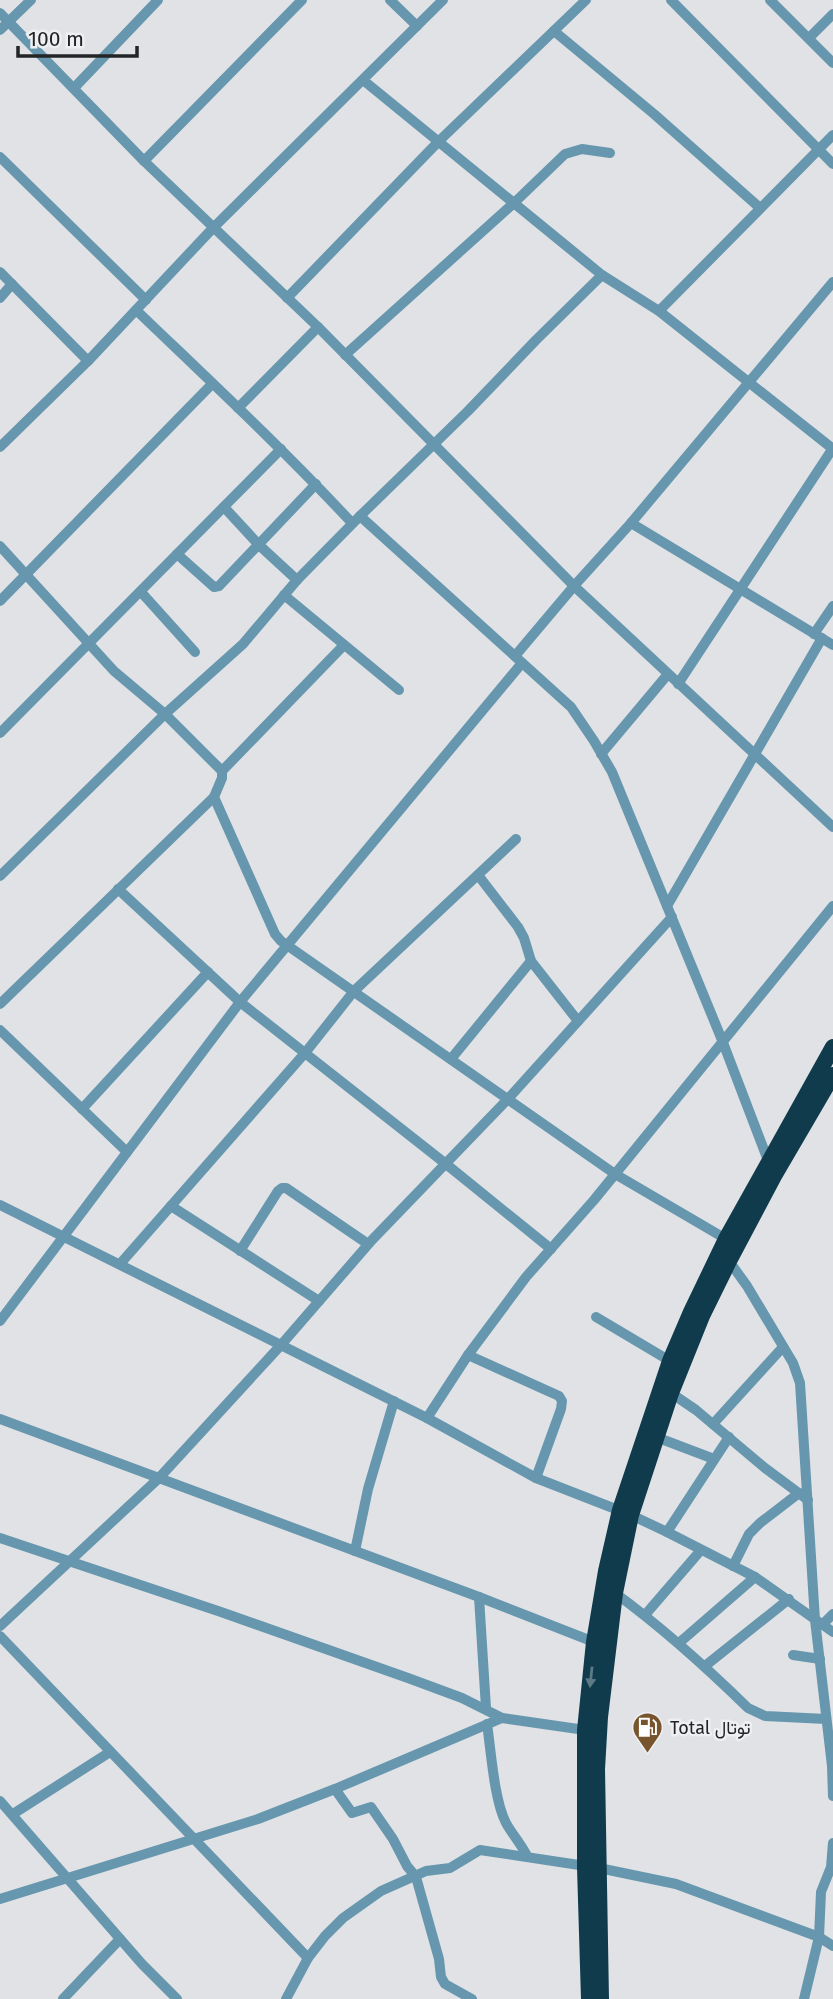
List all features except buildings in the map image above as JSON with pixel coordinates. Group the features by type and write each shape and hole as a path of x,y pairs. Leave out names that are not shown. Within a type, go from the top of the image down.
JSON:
{"highway":[{"path":"601,1999 585,1730 594,1642 606,1572 670,1361 691,1312 726,1240 833,1047"},
{"path":"589,1999 598,1743 625,1513 697,1328 774,1176 833,1075"}],"street":[{"path":"0,30 31,0"},
{"path":"74,88 158,0"},
{"path":"144,161 302,0"},
{"path":"390,0 417,26"},
{"path":"0,447 88,361 213,228 443,0"},
{"path":"287,298 439,141 586,0"},
{"path":"671,0 833,164"},
{"path":"771,0 833,63"},
{"path":"0,13 144,161 318,327 574,586 833,827"},
{"path":"809,38 833,14"},
{"path":"554,31 760,208"},
{"path":"363,80 602,275 659,311 833,449 678,684"},
{"path":"659,311 833,135"},
{"path":"345,355 515,202 565,153 582,149 610,153"},
{"path":"0,157 146,300"},
{"path":"0,272 88,361"},
{"path":"0,876 165,715 243,644 297,580 356,519 602,275"},
{"path":"0,1321 240,1002 519,659 574,586 631,523 833,282"},
{"path":"0,298 12,284"},
{"path":"136,310 316,484 571,707 612,772 722,1040 769,1163"},
{"path":"238,408 318,327"},
{"path":"0,601 212,383"},
{"path":"0,733 281,449"},
{"path":"177,554 214,587 219,586 316,484"},
{"path":"224,508 297,580"},
{"path":"631,523 833,645"},
{"path":"0,546 114,671 165,715 222,771"},
{"path":"141,592 195,652"},
{"path":"284,595 399,690"},
{"path":"0,1626 159,1478 281,1345 368,1244 507,1100 578,1021 669,911 833,606"},
{"path":"0,1004 214,797 222,771 344,645"},
{"path":"601,754 668,674"},
{"path":"214,797 275,934 287,945 615,1174 726,1240"},
{"path":"120,1264 305,1053 354,991 516,839"},
{"path":"478,875 518,927 531,961 578,1021"},
{"path":"118,890 240,1002 551,1249"},
{"path":"427,1418 468,1354 526,1277 615,1174 833,906"},
{"path":"451,1059 531,961"},
{"path":"82,1110 208,972"},
{"path":"0,1030 127,1152"},
{"path":"240,1251 282,1188 286,1188 368,1244"},
{"path":"0,1205 394,1401 536,1478 625,1513 755,1577 833,1632"},
{"path":"171,1206 319,1301"},
{"path":"729,1261 793,1363 800,1383 804,1496 833,1796"},
{"path":"596,1317 670,1361"},
{"path":"713,1424 783,1347"},
{"path":"468,1354 559,1396 562,1401 536,1478"},
{"path":"671,1393 804,1496"},
{"path":"355,1551 394,1401"},
{"path":"0,1419 594,1642"},
{"path":"656,1437 714,1459"},
{"path":"667,1532 729,1437"},
{"path":"733,1566 749,1534 760,1522 804,1496"},
{"path":"0,1538 221,1612 451,1694 486,1708 502,1718 585,1730"},
{"path":"645,1615 701,1550"},
{"path":"678,1643 755,1577"},
{"path":"615,1593 705,1666 755,1713 765,1716 826,1719"},
{"path":"479,1597 486,1708"},
{"path":"705,1666 789,1599"},
{"path":"818,1622 833,1614"},
{"path":"0,1636 308,1958"},
{"path":"793,1655 820,1659"},
{"path":"0,1899 258,1819 502,1718"},
{"path":"487,1724 500,1805 506,1824 521,1842 527,1856"},
{"path":"13,1814 110,1752"},
{"path":"335,1789 352,1813 371,1807 393,1839 416,1877 437,1952 441,1977 445,1984 472,1999"},
{"path":"0,1801 142,1964 177,1999"},
{"path":"804,1999 819,1937 821,1892 831,1867 833,1843"},
{"path":"286,1999 308,1958 342,1918 381,1891 426,1871 450,1868 480,1850 592,1867 676,1884 819,1937 833,1946"},
{"path":"63,1999 120,1939"}],"place":[{"name":"Total توتال","path":"647,1755"}]}
